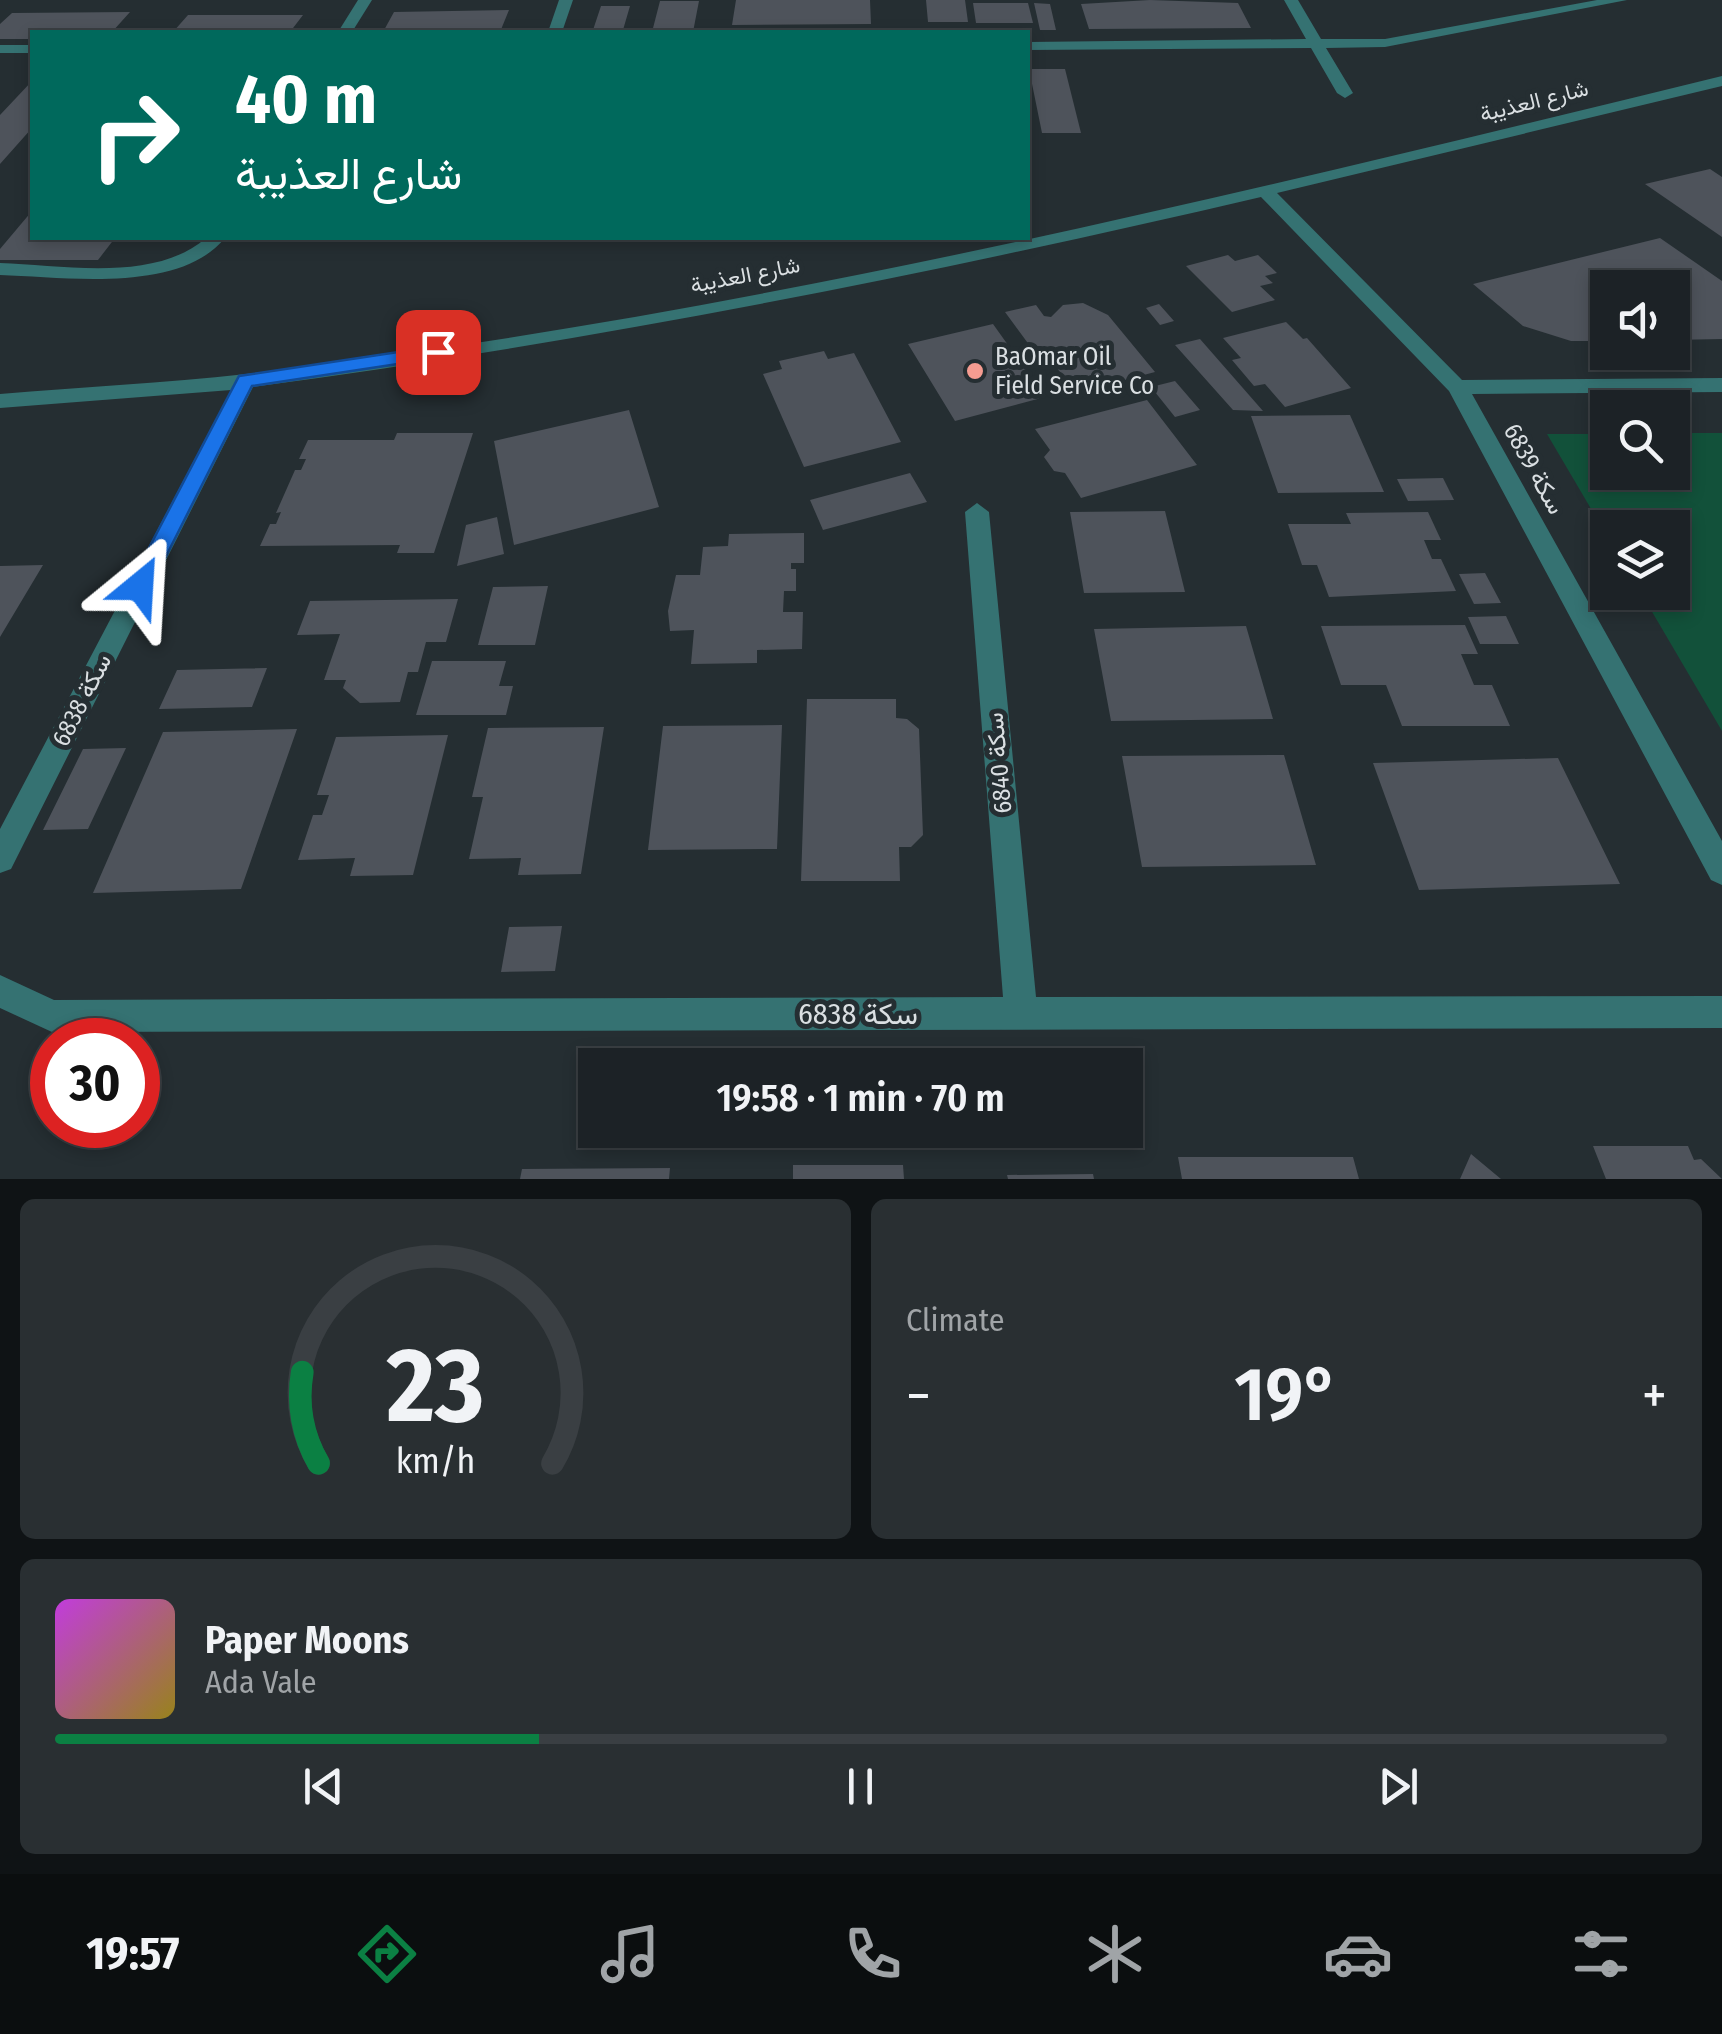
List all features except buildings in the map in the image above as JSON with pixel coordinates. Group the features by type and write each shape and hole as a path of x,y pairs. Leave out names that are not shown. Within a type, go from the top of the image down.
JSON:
{"street":[{"path":"346,30 365,0"},
{"path":"556,30 566,0"},
{"path":"1292,0 1345,94"},
{"path":"1030,46 1410,40 1620,0"},
{"path":"0,49 30,49"},
{"name":"شارع العذيبة","path":"0,401 246,380 592,330 1266,192 1722,80"},
{"name":"سكة 6839","path":"1266,192 1458,387 1722,870"},
{"path":"0,269 157,268 185,260 213,240"},
{"name":"سكة 6838","path":"0,859 246,380"},
{"path":"1458,387 1722,385"},
{"name":"سكة 6840","path":"977,512 1021,1014"},
{"name":"سكة 6838","path":"0,991 52,1016 1722,1012"}],"green space":[{"path":"1690,433 1722,433 1722,731 1651,610 1690,610 1690,510 1592,510 1547,434 1590,434 1590,490 1690,490"}],"place":[{"name":"BaOmar Oil Field Service Co","path":"975,371"}],"route":[{"path":"140,586 246,380 438,352"}]}
